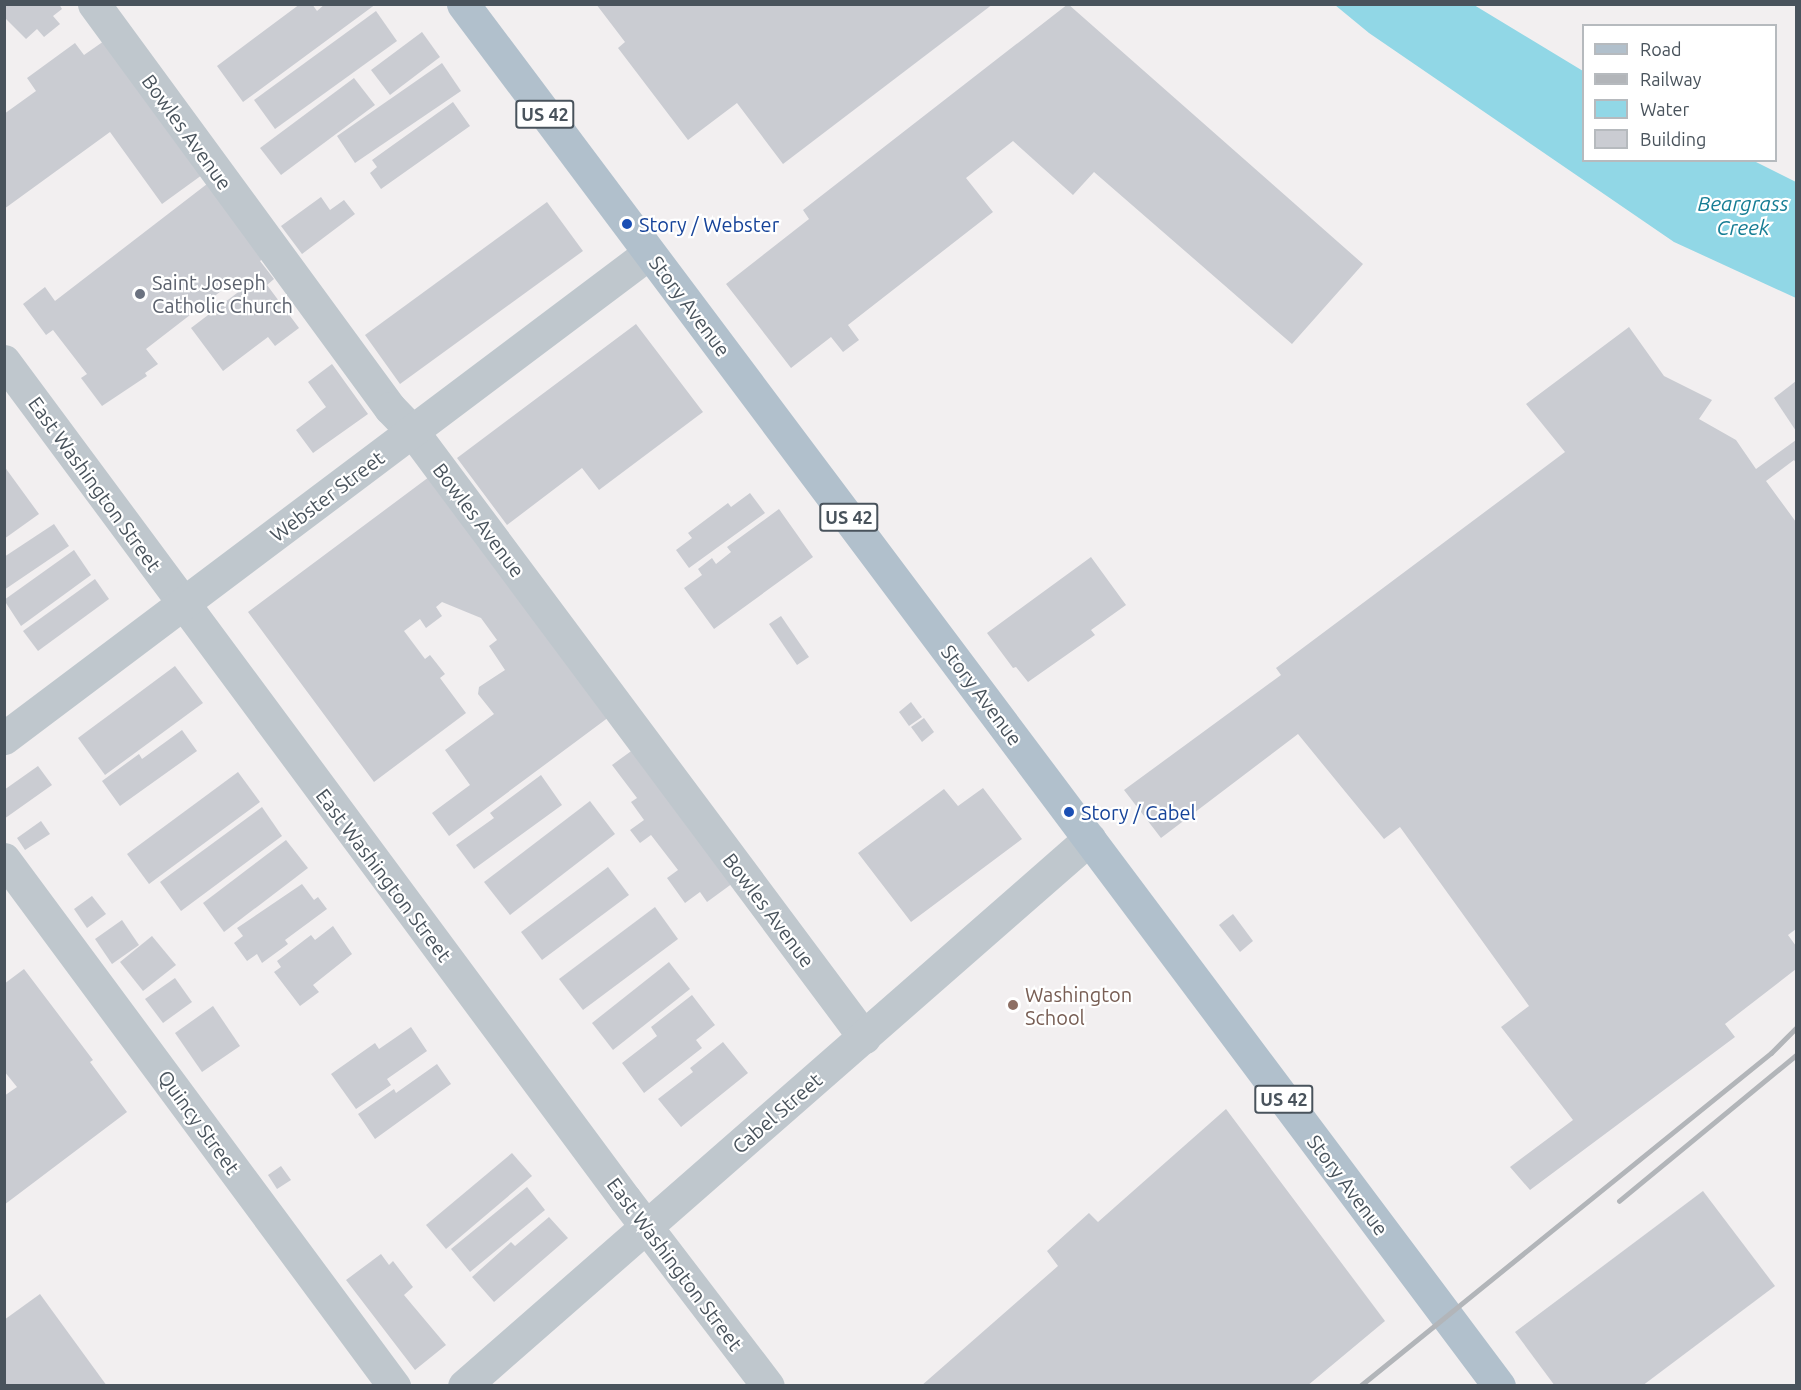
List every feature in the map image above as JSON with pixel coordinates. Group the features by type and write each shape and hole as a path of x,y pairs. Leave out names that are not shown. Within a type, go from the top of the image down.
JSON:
{"main road":[{"name":"Story Avenue","path":"463,4 1499,1386"}],"street":[{"name":"Bowles Avenue","path":"94,4 390,408 413,432 864,1037"},
{"name":"Webster Street","path":"4,738 649,253"},
{"name":"East Washington Street","path":"4,361 647,1228 768,1386"},
{"name":"Cabel Street","path":"464,1386 1089,839"},
{"name":"Quincy Street","path":"4,859 394,1386"}],"water":[{"name":"Beargrass Creek","path":"1335,5 1474,5 1582,70 1582,162 1756,162 1796,182 1796,298 1674,242 1369,33"}],"building":[{"path":"4,4 59,4 62,9 53,16 60,24 44,37 37,29 26,39 4,17"},
{"path":"300,4 312,4 317,11 325,4 376,4 243,102 217,66"},
{"path":"596,4 993,4 783,164 737,103 688,140 618,48 625,42"},
{"path":"1068,4 1363,264 1292,344 1094,172 1073,195 1013,141 966,178 993,212 848,325 859,340 843,352 831,337 791,368 726,284 809,219 803,210"},
{"path":"376,11 397,41 275,129 254,100"},
{"path":"422,32 440,57 390,95 371,70"},
{"path":"104,41 202,175 162,204 110,132 4,209 4,114 36,91 27,78 75,43 84,55"},
{"path":"442,63 461,91 355,163 337,136"},
{"path":"354,78 375,105 281,175 260,148"},
{"path":"453,102 470,126 381,189 370,173 377,167 372,160"},
{"name":"Saint Joseph Catholic Church","path":"207,184 264,258 260,261 274,279 267,285 299,328 275,346 268,337 223,371 191,328 241,290 234,281 146,349 158,364 145,373 147,376 102,406 81,378 87,374 53,330 46,335 23,304 45,287 55,301"},
{"path":"321,197 330,210 344,200 355,214 302,254 281,226"},
{"path":"547,202 583,251 400,384 365,335"},
{"path":"636,324 703,412 599,490 582,468 507,525 457,458"},
{"path":"1629,327 1664,376 1712,400 1699,419 1736,440 1756,469 1796,440 1796,463 1794,460 1766,481 1796,522 1796,929 1788,935 1796,946 1796,969 1725,1024 1735,1037 1530,1190 1510,1167 1573,1120 1501,1027 1529,1006 1400,827 1384,839 1298,734 1161,838 1124,790 1281,675 1276,668 1565,452 1526,404"},
{"path":"332,364 368,414 313,453 296,430 326,407 308,382"},
{"path":"1796,381 1796,431 1774,398"},
{"path":"4,466 39,514 4,539"},
{"path":"429,477 609,717 449,836 432,813 470,785 445,750 494,714 478,694 479,687 505,670 489,646 497,640 481,618 442,602 436,607 442,616 426,628 420,619 404,631 425,659 430,655 445,674 440,678 466,713 374,782 248,612"},
{"path":"750,493 765,513 689,568 676,550 692,538 688,533 728,503 731,507"},
{"path":"779,509 813,557 714,629 684,588 702,575 698,569 712,558 716,564 731,552 727,547"},
{"path":"54,524 69,546 4,590 4,557"},
{"path":"74,550 91,575 21,626 4,600"},
{"path":"1091,557 1126,605 1091,630 1095,635 1028,682 1016,667 1013,668 987,633"},
{"path":"95,579 109,599 38,651 23,631"},
{"path":"781,616 809,657 797,665 769,624"},
{"path":"175,666 203,703 105,775 78,738"},
{"path":"911,702 922,717 909,726 899,712"},
{"path":"924,718 934,732 922,742 911,727"},
{"path":"182,730 197,751 120,806 102,781 139,754 142,759"},
{"path":"634,749 733,883 707,902 700,892 685,903 667,878 678,870 651,835 640,843 630,830 644,820 631,802 637,798 612,765"},
{"path":"38,766 52,785 4,819 4,790"},
{"path":"238,772 260,802 149,884 127,854"},
{"path":"541,775 562,805 474,869 456,845 494,818 490,813"},
{"path":"983,788 1022,839 911,922 858,853 944,789 958,806"},
{"path":"590,801 615,834 510,915 484,882"},
{"path":"262,807 282,836 181,911 160,882"},
{"path":"41,821 50,834 25,850 17,838"},
{"path":"286,840 308,868 224,932 203,903"},
{"path":"608,867 629,895 542,960 521,932"},
{"path":"302,884 314,900 318,897 327,909 285,940 288,944 262,963 257,954 247,961 234,943 243,936 237,928"},
{"path":"92,896 106,914 87,928 74,909"},
{"path":"655,907 678,939 583,1010 559,979"},
{"path":"1233,914 1253,941 1240,952 1219,925"},
{"path":"122,920 139,945 112,964 95,939"},
{"path":"333,926 352,954 313,985 319,992 300,1006 274,972 281,967 277,961 311,935 315,940"},
{"path":"152,936 176,965 143,991 120,962"},
{"path":"669,962 690,989 613,1050 592,1023"},
{"path":"24,969 93,1060 90,1062 127,1112 4,1205 4,1096 17,1087 4,1071 4,984"},
{"path":"175,978 192,1002 163,1023 145,999"},
{"path":"692,995 715,1025 696,1040 702,1048 644,1093 622,1063 657,1036 651,1027"},
{"path":"213,1006 240,1046 202,1072 175,1033"},
{"path":"411,1027 427,1051 387,1079 391,1085 356,1109 331,1074 375,1043 379,1049"},
{"path":"723,1042 748,1073 681,1127 658,1099 693,1072 690,1068"},
{"path":"437,1064 451,1084 375,1139 358,1114 394,1089 396,1093"},
{"path":"1226,1109 1385,1321 1307,1386 921,1386 1058,1266 1047,1251 1089,1213 1098,1222"},
{"path":"512,1153 532,1176 446,1249 426,1225"},
{"path":"281,1166 291,1180 277,1189 268,1175"},
{"path":"527,1187 545,1210 470,1272 451,1249"},
{"path":"1703,1191 1775,1286 1642,1386 1555,1386 1515,1332"},
{"path":"549,1217 568,1238 494,1302 472,1277 511,1242 515,1246"},
{"path":"381,1254 389,1265 393,1261 413,1287 404,1295 446,1345 415,1370 346,1280"},
{"path":"40,1294 107,1386 4,1386 4,1320"}],"railway":[{"path":"1360,1386 1771,1053 1796,1028"},
{"path":"1619,1201 1796,1055"}],"place":[{"name":"Story / Webster","path":"627,224"},
{"name":"Saint Joseph Catholic Church","path":"140,294"},
{"name":"Story / Cabel","path":"1069,812"},
{"name":"Washington School","path":"1013,1005"}]}
